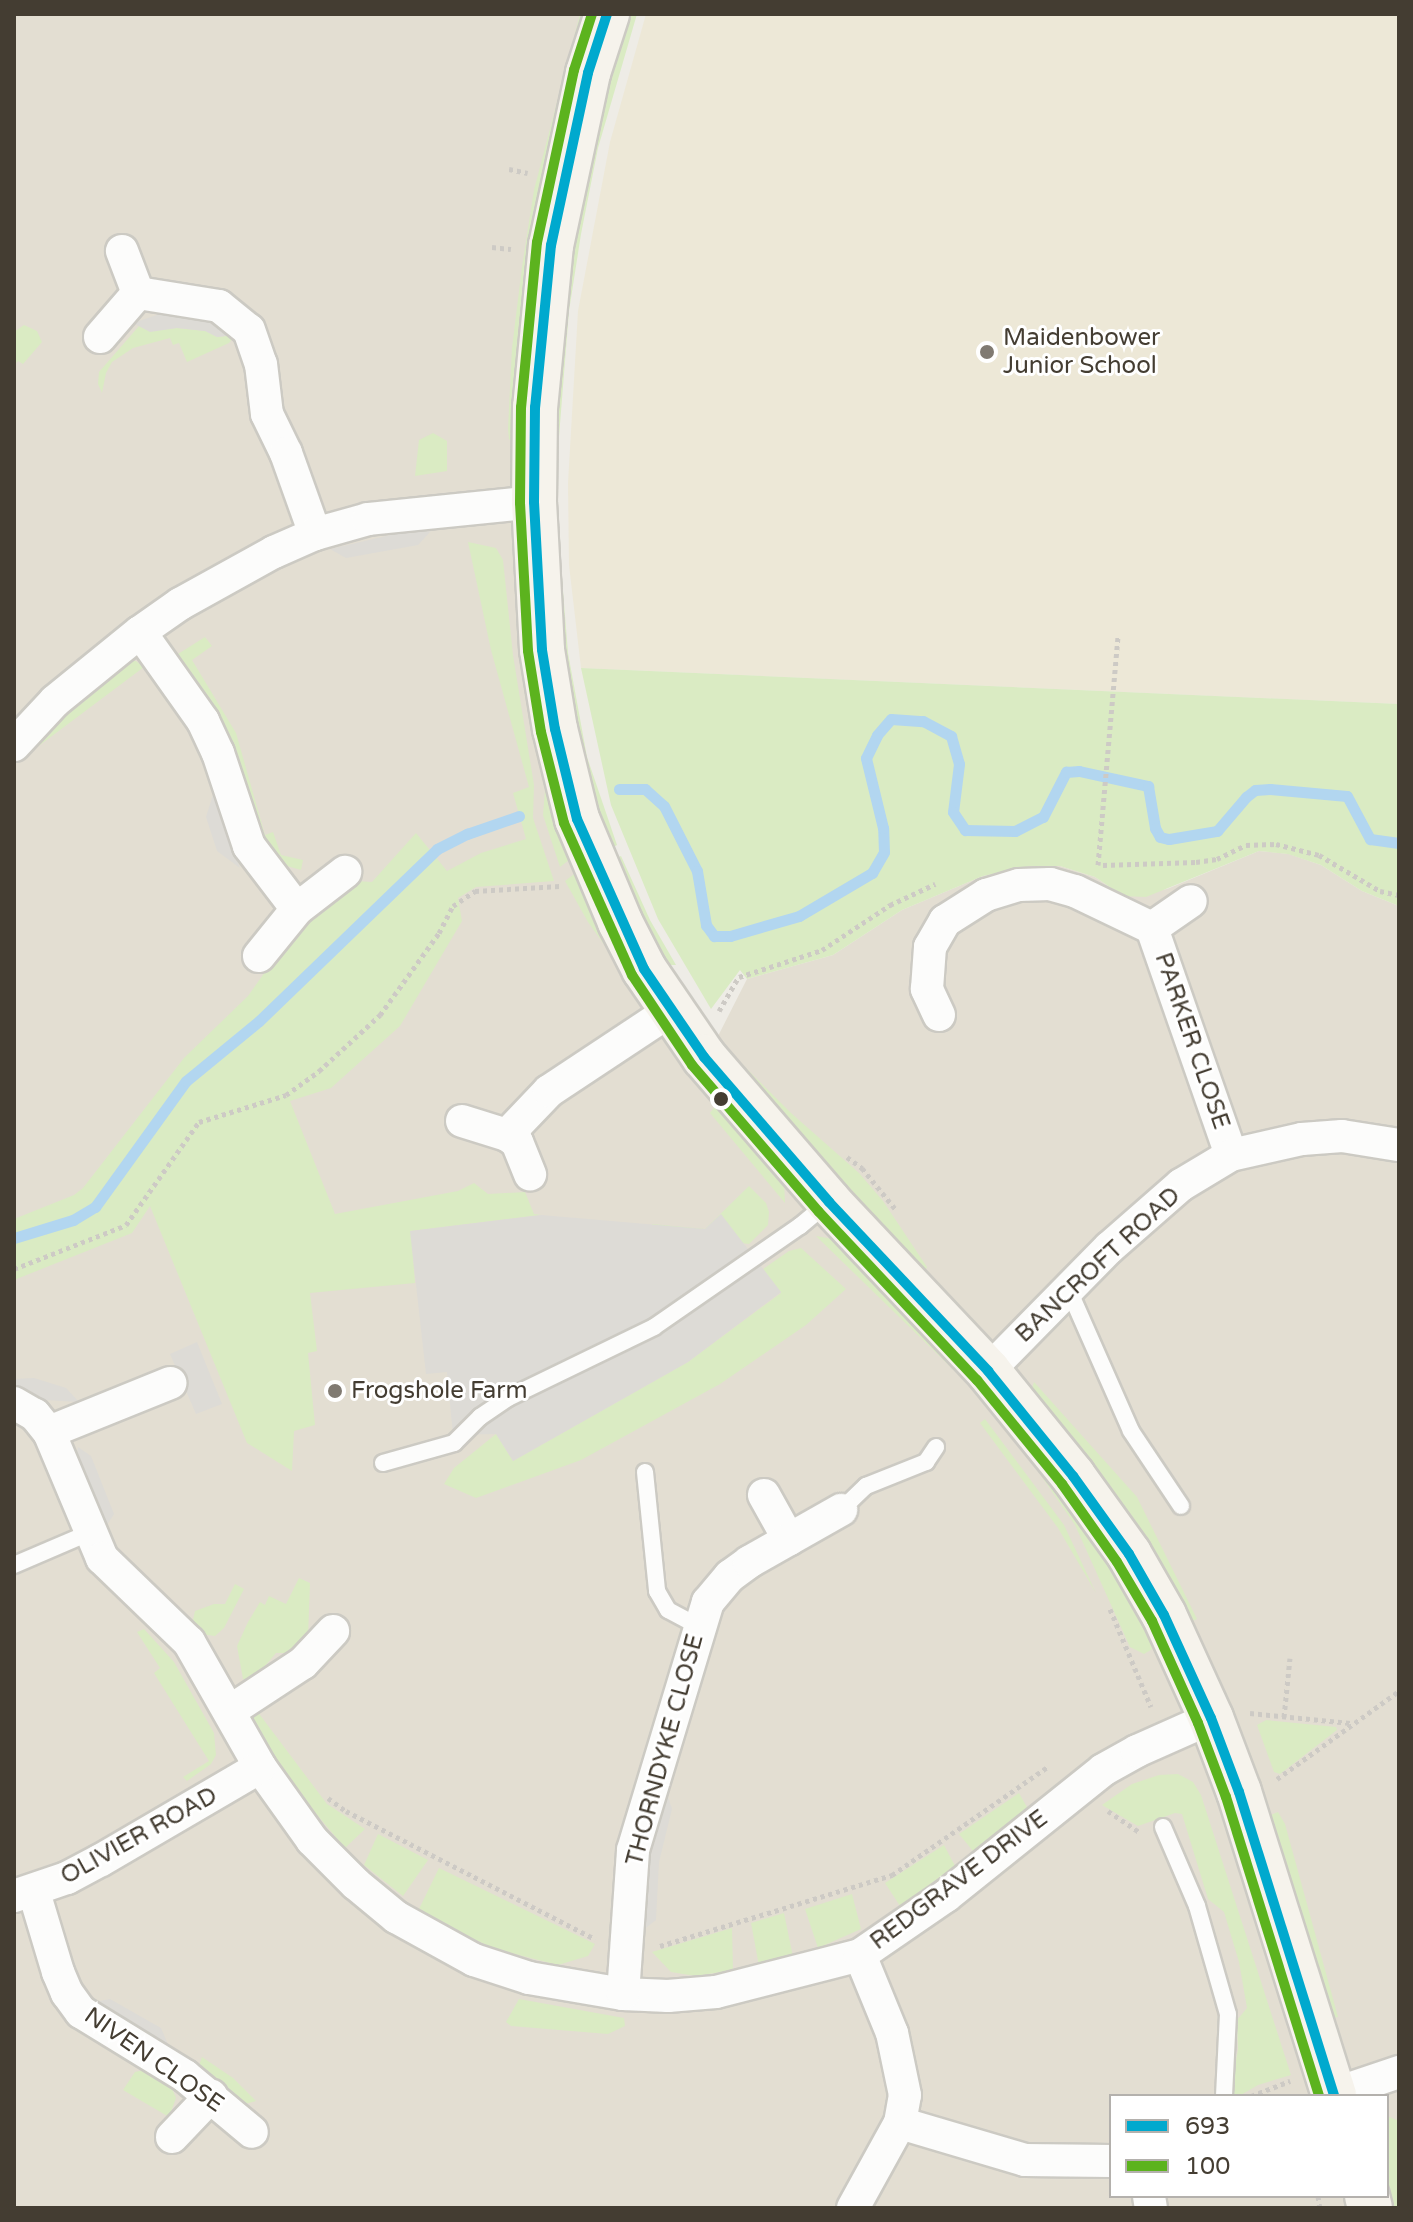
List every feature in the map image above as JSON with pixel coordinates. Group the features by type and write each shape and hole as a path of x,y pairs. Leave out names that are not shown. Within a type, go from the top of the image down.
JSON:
{"street":[{"path":"607,14 588,73 551,245 538,360 534,502 542,650 555,729 573,806 577,873 632,945 670,1011 739,1100 829,1202 988,1371 1073,1476 1129,1554 1227,1716 1239,1792 1322,2090 1399,2072"},
{"path":"122,251 138,293"},
{"path":"138,293 219,306 249,330 261,364 267,414 286,453 315,534"},
{"path":"100,337 138,293"},
{"path":"14,745 55,701 140,632 220,581 315,534 368,519 534,502"},
{"path":"140,632 203,721 218,753 249,846 297,909"},
{"path":"259,956 297,909 345,872"},
{"name":"PARKER CLOSE","path":"939,1015 927,989 930,947 945,921 986,895 1019,885 1050,884 1075,891 1152,928 1231,1155"},
{"name":"PARKER CLOSE","path":"1152,928 1191,901"},
{"path":"507,1135 549,1091 670,1011"},
{"path":"462,1121 507,1135 517,1142 530,1174"},
{"name":"BANCROFT ROAD","path":"988,1371 1068,1288 1181,1185 1231,1155 1302,1139 1342,1136 1399,1145"},
{"path":"49,1432 170,1383"},
{"name":"REDGRAVE DRIVE","path":"14,1403 35,1415 49,1432 91,1532 111,1569 189,1642 260,1767 312,1840 356,1884 396,1917 474,1960 529,1978 623,1994 668,1996 716,1992 860,1955 946,1896 1103,1770 1167,1737 1227,1716"},
{"path":"764,1495 789,1540"},
{"path":"703,1614 730,1576 841,1510"},
{"name":"THORNDYKE CLOSE","path":"623,1994 633,1850 682,1698 703,1614"},
{"path":"230,1711 303,1663 333,1631"},
{"name":"OLIVIER ROAD","path":"24,1894 101,1860 260,1767"},
{"name":"NIVEN CLOSE","path":"24,1894 67,1993 81,2012 211,2096 252,2132"},
{"path":"853,2208 900,2123 905,2095 900,2062 878,1994 860,1955"},
{"path":"172,2137 211,2096"},
{"path":"900,2123 1025,2160 1109,2161"}],"lane":[{"path":"383,1463 454,1443 480,1417 508,1398 654,1327 788,1235 829,1202"},
{"path":"1068,1288 1131,1431 1181,1506"},
{"path":"841,1510 866,1486 926,1462 936,1447"},
{"path":"645,1472 657,1591 668,1610 703,1614"},
{"path":"14,1565 91,1532"},
{"path":"1163,1827 1197,1906 1228,2014 1224,2094"}],"path":[{"path":"509,169 534,174"},
{"path":"492,247 520,250"},
{"path":"1098,866 1118,637"},
{"path":"1164,863 1217,859 1246,845 1276,844 1319,855 1380,891 1399,895"},
{"path":"567,897 577,873"},
{"path":"14,1269 126,1225 199,1122 286,1095 319,1071 380,1015 439,933 453,906 475,891 577,873"},
{"path":"1106,1599 1155,1718 1167,1737"},
{"path":"1284,1717 1290,1658"},
{"path":"1239,1792 1281,1777 1399,1691"},
{"path":"1227,1716 1352,1723"},
{"path":"322,1790 346,1811 593,1939 655,1948 880,1880 1054,1763"},
{"path":"1071,1793 1108,1811 1138,1832 1163,1827"},
{"path":"1275,2094 1322,2090"}],"shaded area":[{"path":"14,14 586,14 516,446 514,551 523,653 603,930 961,1316 716,1040 747,979 833,955 902,910 983,876 1031,866 1060,866 1095,877 1123,896 1167,889 1259,851 1289,854 1321,865 1362,891 1399,906 1399,2208 14,2208"},
{"name":"Maidenbower Junior School","path":"646,14 1399,14 1399,704 581,668 569,565 568,483 578,311 610,142"},
{"path":"179,313 216,321 235,335 217,337 205,331 177,328 150,332 133,323 160,314"},
{"path":"431,531 418,545 346,558 330,549 399,533"},
{"path":"215,788 219,811 240,868 217,851 206,817"},
{"path":"721,1214 781,1292 688,1362 513,1461 496,1434 453,1435 447,1372 426,1374 410,1231 541,1215 705,1229"},
{"path":"197,1342 222,1404 196,1414 170,1354"},
{"path":"34,1378 66,1388 79,1402 45,1400 14,1385 14,1379"},
{"path":"78,1447 91,1456 114,1514 104,1530 76,1457"},
{"path":"665,1787 672,1809 659,1862 656,1920 643,1930 645,1869"},
{"path":"110,1999 161,2028 170,2049 90,2003"}],"green space":[{"path":"580,14 586,14 516,446 509,439 508,429 512,348 522,267 534,190"},
{"path":"630,14 637,14 598,148 581,234 569,311 558,449 551,448 563,309 575,233 606,92"},
{"path":"24,325 37,331 42,342 23,364 18,361 14,365 14,332"},
{"path":"139,326 150,331 177,328 206,331 217,337 235,335 229,343 187,362 179,343 173,345 170,338 133,348 112,362 102,393 98,384 99,372"},
{"path":"433,433 447,441 447,471 415,476 419,440"},
{"path":"558,455 557,516 568,653 587,757 617,845 610,849 593,806 561,655 550,456"},
{"path":"468,542 496,548 503,560 513,655 534,785 533,818 554,881 476,887 458,898 462,921 400,1026 331,1088 290,1101 335,1214 458,1191 474,1183 488,1194 525,1192 534,1214 541,1215 411,1231 415,1283 310,1293 317,1351 308,1353 315,1425 294,1431 292,1471 247,1443 150,1206 132,1233 14,1280 14,1219 74,1195 83,1188 184,1058 248,996 294,931 356,881 372,882 416,833 447,871 481,853 526,839 513,793 529,787 491,650"},
{"path":"205,637 212,646 192,660 236,733 265,835 273,832 281,855 303,860 301,870 280,864 262,842 225,730 178,654"},
{"path":"136,661 144,667 20,760 118,665"},
{"path":"581,668 1399,704 1399,906 1362,891 1321,865 1288,854 1259,851 1146,897 1123,896 1095,877 1060,866 1031,866 983,876 902,910 833,955 747,979 740,970 711,1009 658,919 611,805"},
{"path":"546,777 573,857 560,867 543,815"},
{"path":"621,856 650,920 676,965 667,965 651,938 614,859"},
{"path":"578,871 628,978 588,922 565,881"},
{"path":"728,1050 791,1113 859,1173 883,1201 927,1267 924,1273 724,1053"},
{"path":"717,1104 784,1180 785,1203 710,1113"},
{"path":"749,1186 766,1203 769,1212 768,1225 749,1244 653,1232 652,1224 705,1229"},
{"path":"816,1236 833,1239 942,1344 1085,1519 1159,1645 1144,1654 1130,1647 1075,1525 1026,1454 970,1386"},
{"path":"801,1248 846,1289 806,1325 720,1384 581,1460 476,1498 444,1484 454,1468 496,1434 513,1461 688,1362 781,1293 763,1269 789,1251"},
{"path":"1034,1382 1137,1497 1197,1619 1188,1623 1030,1394"},
{"path":"985,1419 1064,1525 1096,1593 1058,1528 980,1423"},
{"path":"299,1578 310,1583 308,1637 293,1653 276,1653 255,1678 248,1681 243,1679 237,1646 248,1622 260,1602 265,1605 269,1596 286,1604"},
{"path":"235,1584 244,1589 224,1628 215,1636 200,1634 193,1620 195,1611 214,1604 225,1604"},
{"path":"144,1629 174,1662 214,1733 216,1755 211,1764 187,1781 183,1777 209,1761 154,1673 160,1668 137,1632"},
{"path":"257,1711 327,1804 365,1829 345,1848 285,1777 249,1714"},
{"path":"1266,1720 1336,1727 1337,1730 1280,1774 1274,1772 1257,1725"},
{"path":"1178,1774 1193,1782 1201,1795 1291,2075 1258,2085 1242,2094 1230,2094 1238,2049 1237,2020 1247,2008 1239,1962 1224,1912 1208,1899 1182,1814 1175,1813 1138,1826 1102,1805 1132,1784 1159,1775"},
{"path":"1019,1793 1028,1809 973,1851 959,1834"},
{"path":"1278,1812 1285,1824 1338,2017 1330,2018 1268,1816"},
{"path":"378,1834 428,1860 403,1896 364,1865"},
{"path":"944,1845 955,1866 900,1906 885,1883"},
{"path":"439,1868 595,1944 588,1956 558,1965 499,1950 463,1935 419,1909"},
{"path":"852,1894 861,1929 818,1948 805,1909"},
{"path":"784,1913 793,1957 759,1966 751,1923"},
{"path":"732,1928 733,1970 696,1976 671,1972 652,1952"},
{"path":"519,1999 624,2018 625,2026 608,2034 511,2026 506,2022"},
{"path":"202,2057 233,2078 256,2101 242,2105 198,2068"},
{"path":"148,2069 170,2084 176,2098 169,2117 123,2090 135,2072"},
{"path":"1389,2117 1399,2121 1399,2208 1389,2208"}],"waterway":[{"path":"619,789 645,789 664,806 697,871 706,925 714,936 730,936 799,916 872,873 884,852 883,828 866,758 877,735 891,719 923,721 951,736 959,764 953,812 965,830 1015,831 1043,817 1066,772 1079,771 1148,786 1155,828 1160,837 1169,839 1217,831 1246,797 1255,790 1270,789 1347,796 1370,839 1399,843"},
{"path":"14,1238 73,1220 95,1207 186,1081 259,1021 437,849 467,834 519,816"}],"transit line":[{"name":"100","path":"592,14 574,70 537,242 521,407 520,503 528,651 541,732 564,823 632,975 692,1065 819,1212 977,1380 1062,1484 1117,1562 1152,1621 1198,1723 1226,1797 1318,2094"},
{"name":"693","path":"607,14 588,73 551,245 535,407 534,502 542,650 555,729 577,819 644,969 704,1057 829,1202 988,1371 1073,1476 1129,1554 1164,1615 1211,1718 1239,1792 1333,2094"}],"place":[{"name":"Maidenbower Junior School","path":"987,352"},
{"name":"Frogshole Farm","path":"335,1391"}]}
